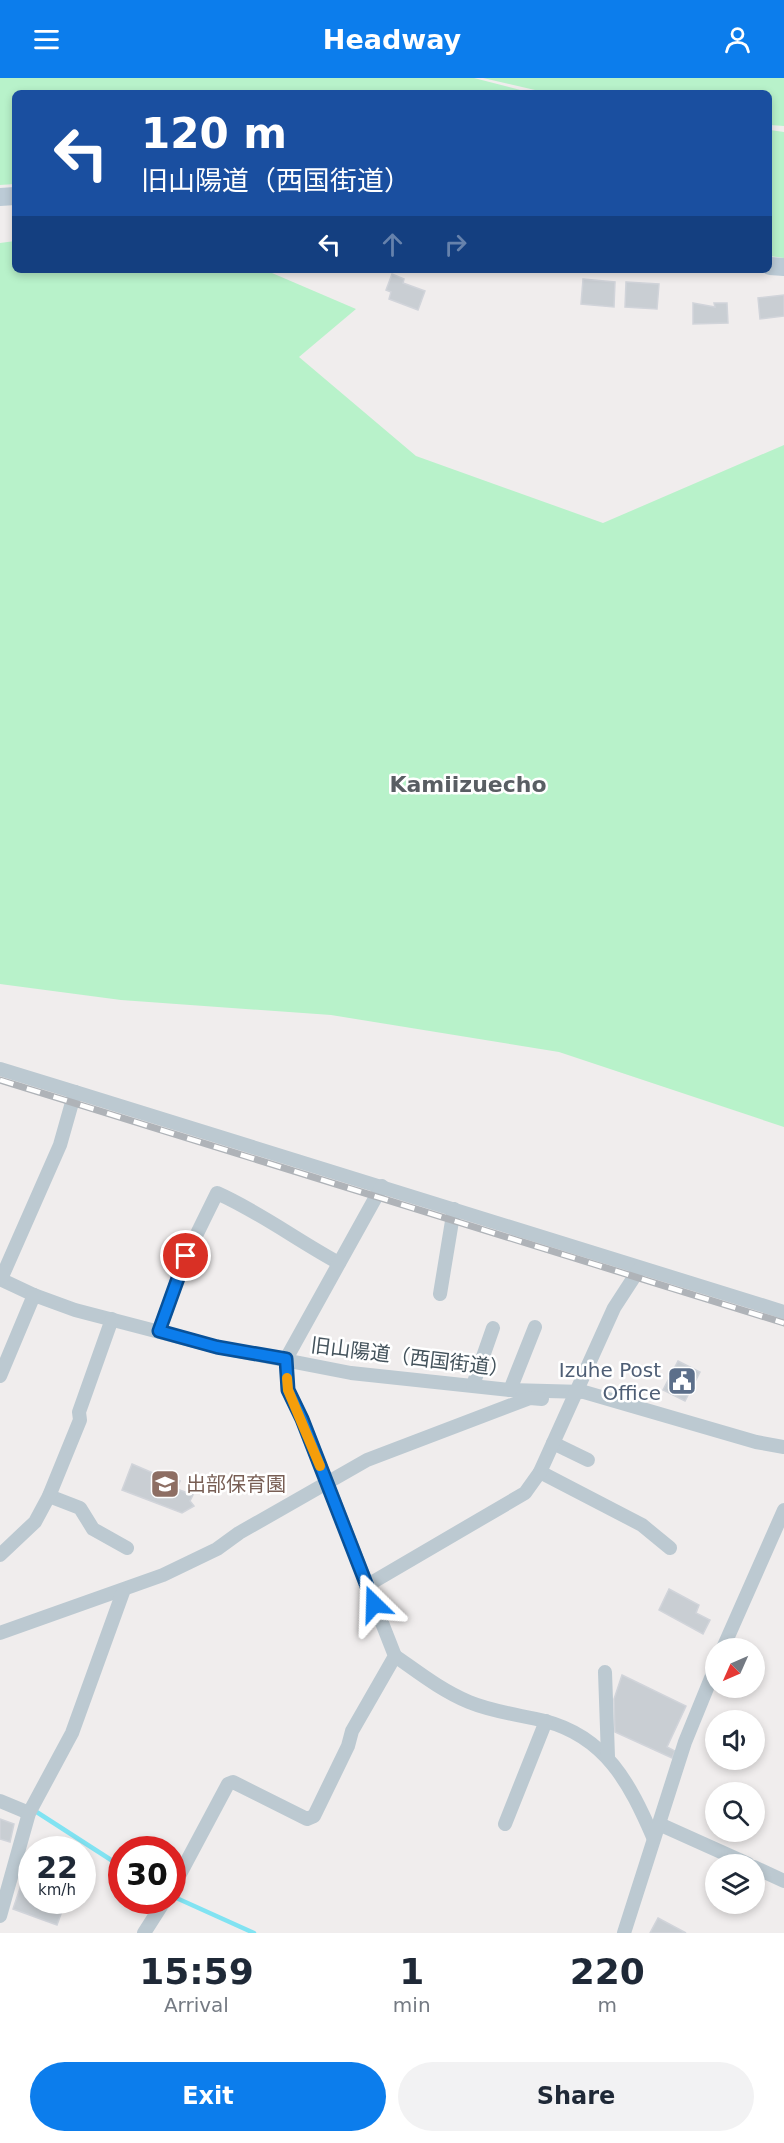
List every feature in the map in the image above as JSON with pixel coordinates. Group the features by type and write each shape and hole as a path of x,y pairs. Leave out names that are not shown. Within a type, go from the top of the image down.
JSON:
{"street":[{"path":"0,1069 784,1312"},
{"path":"1,1279 60,1145 75,1092"},
{"path":"382,1186 286,1359 288,1390 395,1656 432,1682 469,1702 546,1721 576,1733 608,1757 627,1781 653,1837"},
{"path":"159,1331 186,1256 217,1193 237,1202 298,1241 339,1263"},
{"path":"440,1294 454,1209"},
{"path":"366,1586 515,1501 525,1493 540,1472 614,1308 640,1268"},
{"name":"旧山陽道（西国街道）","path":"1,1279 34,1295 75,1310 217,1347 351,1373 510,1390 592,1394 756,1442 784,1447"},
{"path":"0,1376 34,1295"},
{"path":"0,1555 35,1522 49,1497 80,1420 79,1412 112,1319"},
{"path":"510,1390 535,1327"},
{"path":"473,1386 493,1328"},
{"path":"0,1633 123,1592 217,1549 239,1533 367,1460 530,1398 560,1400 575,1392"},
{"path":"553,1443 588,1460"},
{"path":"540,1472 642,1525 670,1548"},
{"path":"49,1497 80,1508 93,1529 127,1548"},
{"path":"727,1638 784,1510"},
{"path":"0,1916 31,1810 72,1733 123,1592"},
{"path":"186,1863 228,1784 233,1782 307,1819 314,1816 348,1746 352,1731 395,1656"},
{"path":"605,1672 608,1757"},
{"path":"624,1933 685,1742 705,1693"},
{"path":"505,1824 546,1721"},
{"path":"0,1800 31,1810"},
{"path":"659,1824 726,1854"},
{"path":"765,1872 784,1881"},
{"path":"144,1933 156,1914"}],"green space":[{"path":"0,78 474,78 520,90 12,90 12,184 0,185"},
{"path":"483,78 784,78 784,126 772,125 772,90 535,90"},
{"path":"772,130 784,132 784,258 772,256"},
{"path":"12,241 12,273 272,273 356,309 299,357 416,456 603,523 784,445 784,1127 559,1052 331,1015 121,1000 0,984 0,243"}],"building":[{"path":"392,274 404,279 403,283 425,291 418,310 389,299 391,292 386,290"},
{"path":"583,279 615,282 614,307 581,304"},
{"path":"626,282 659,284 657,309 625,307"},
{"path":"784,295 784,316 760,319 758,298"},
{"path":"693,303 715,307 714,303 727,303 728,323 693,324"},
{"path":"678,1361 700,1372 685,1401 663,1390"},
{"path":"132,1464 174,1482 175,1479 180,1481 177,1489 193,1495 190,1501 194,1506 182,1513 122,1490"},
{"path":"669,1589 699,1605 696,1613 710,1620 703,1634 659,1610"},
{"path":"622,1675 686,1706 667,1747 675,1751 672,1758 615,1732 614,1699"},
{"path":"0,1819 14,1824 10,1842 0,1839"},
{"path":"18,1894 18,1911 13,1909"},
{"path":"27,1914 61,1914 57,1925"},
{"path":"658,1918 686,1933 650,1933"}],"waterway":[{"path":"32,1809 108,1858"},
{"path":"186,1902 254,1933"}],"railway":[{"path":"0,1080 784,1323"}],"slow traffic":[{"path":"287,1378 288,1390 320,1466"}],"place":[{"name":"Izuhe Post Office","path":"682,1381"},
{"name":"出部保育園","path":"165,1484"}],"district":[{"name":"Kamiizuecho","path":"468,784"}],"route":[{"path":"186,1256 161,1320 159,1331 217,1347 286,1359 288,1390 302,1419 374,1604"}]}
